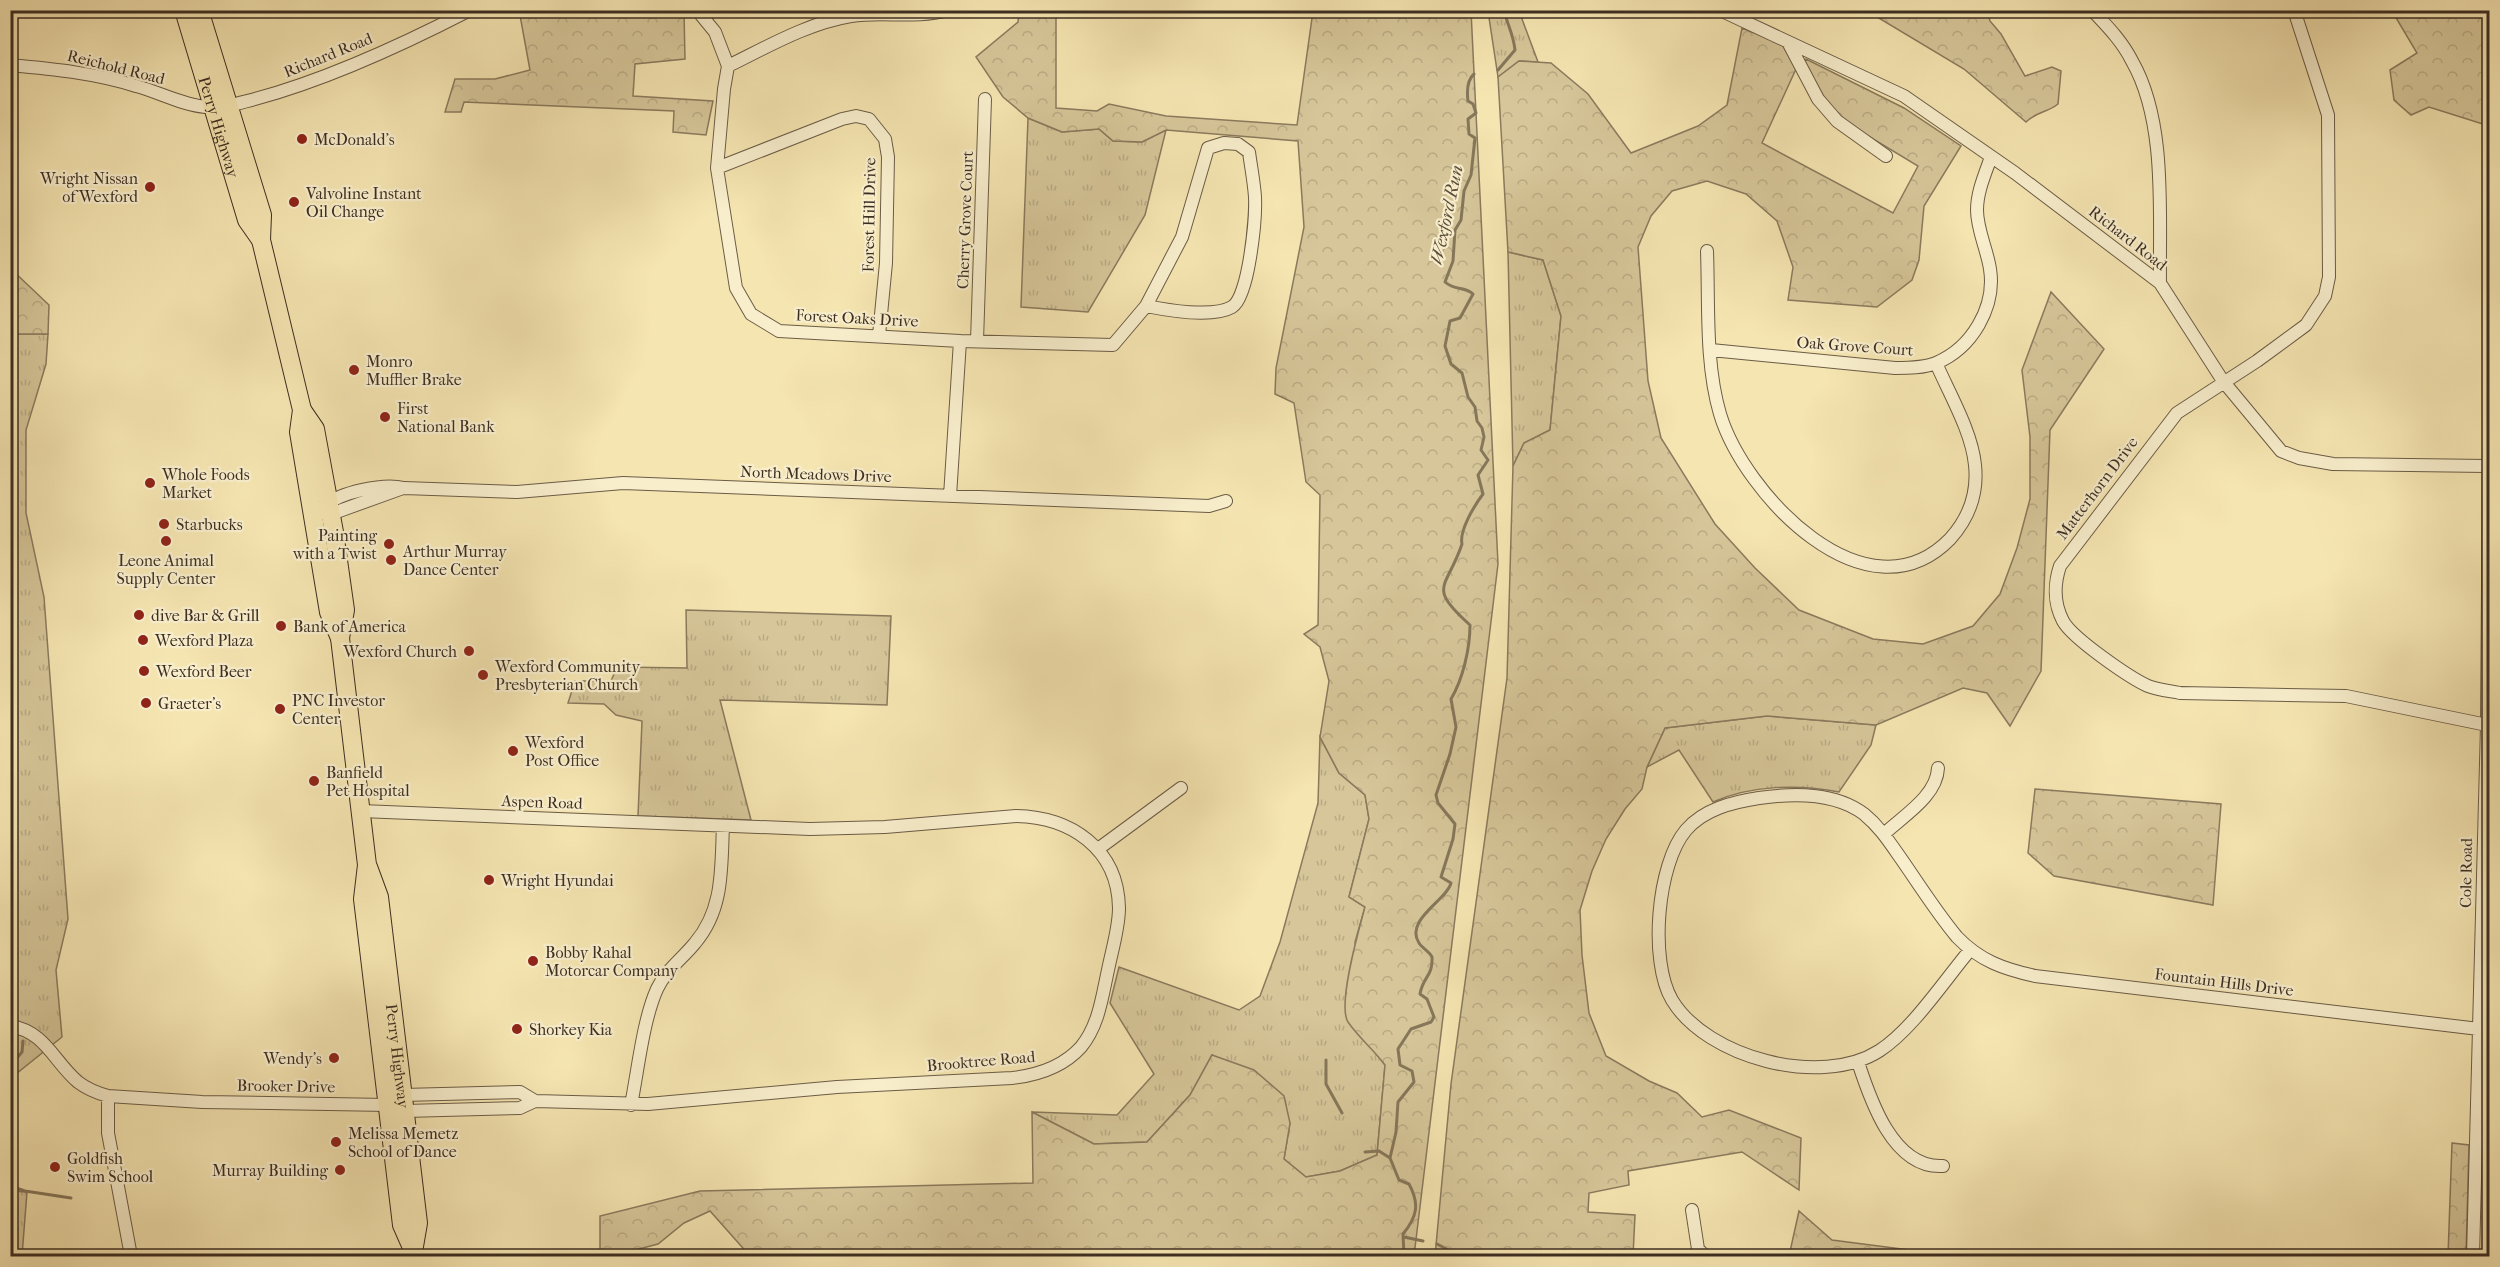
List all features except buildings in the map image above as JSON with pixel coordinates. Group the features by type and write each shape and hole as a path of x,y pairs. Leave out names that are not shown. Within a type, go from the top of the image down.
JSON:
{"highway":[{"name":"Perry Highway","path":"184,10 220,107"},
{"name":"Perry Highway","path":"199,10 247,219 261,240 302,410 299,432 324,510 329,612 340,638 367,864 380,897 398,1103 402,1225 414,1253"}],"street":[{"name":"Richard Road","path":"220,107 305,85 470,10"},
{"name":"Forest Oaks Drive","path":"697,10 715,32 728,66 717,168 736,288 751,314 779,331 960,341 1113,345 1146,306"},
{"path":"728,66 807,28 850,16 890,13 930,15 947,10"},
{"name":"Richard Road","path":"1720,10 1904,96 1991,157 2160,283 2223,381 2281,451 2299,458 2340,465 2487,466"},
{"path":"2092,10 2112,32 2132,60 2142,81 2147,100 2157,149 2160,283"},
{"name":"Matterhorn Drive","path":"2294,10 2328,115 2327,288 2317,311 2306,325 2257,361 2177,412 2060,566 2056,595 2060,612 2066,626 2117,667 2147,686 2158,689 2180,693 2346,696 2487,725"},
{"path":"1788,42 1818,99 1830,114 1857,137 1886,156"},
{"name":"Reichold Road","path":"10,65 43,67 98,76 135,85 193,105 220,107"},
{"name":"Cherry Grove Court","path":"977,341 985,99"},
{"name":"Forest Hill Drive","path":"717,168 842,119 856,116 870,119 885,139 888,157 886,263 879,335"},
{"path":"1224,143 1238,144 1249,152 1255,197 1255,223 1242,294 1233,307 1219,312 1195,312 1146,306 1182,237 1197,192 1201,165 1208,148 1224,143"},
{"path":"1936,363 1958,348 1974,333 1985,313 1990,294 1991,271 1978,223 1977,210 1982,181 1991,157"},
{"name":"Oak Grove Court","path":"1707,251 1711,350 1721,415 1730,438 1767,496 1818,544 1846,558 1870,565 1890,566 1934,555 1962,525 1972,506 1975,464 1971,445 1936,363 1914,368 1895,368 1711,350"},
{"name":"Cole Road","path":"2473,1257 2487,725 2487,466 2490,311"},
{"path":"951,496 960,341"},
{"name":"North Meadows Drive","path":"324,510 404,488 517,492 623,483 1209,506 1226,501"},
{"path":"1884,834 1932,788 1938,777 1938,768"},
{"path":"1098,849 1181,788"},
{"name":"Fountain Hills Drive","path":"1970,950 1900,1034 1878,1052 1858,1062 1829,1068 1789,1066 1722,1044 1692,1024 1672,1000 1664,976 1660,930 1663,894 1671,856 1687,829 1713,810 1736,802 1768,797 1827,798 1846,804 1864,814 1884,834 1946,923 1970,950 1994,965 2035,976 2479,1029"},
{"name":"Aspen Road","path":"361,811 723,826"},
{"name":"Brooktree Road","path":"398,1103 520,1092 535,1101 631,1105 837,1087 1012,1078 1034,1075 1055,1067 1074,1054 1093,1029 1100,1008 1119,908 1110,868 1098,849 1074,830 1050,819 1035,816 846,829 723,826"},
{"path":"631,1105 649,1013 658,988 672,968 695,943 715,910 721,875 723,826"},
{"path":"10,1026 31,1032 41,1039 80,1083 108,1096 108,1133 131,1257"},
{"path":"1858,1062 1876,1113 1892,1138 1918,1160 1931,1165 1943,1166"},
{"name":"Brooker Drive","path":"108,1096 185,1101 398,1103"},
{"path":"2475,1188 2490,1188"},
{"path":"1692,1210 1698,1249 1705,1257"}],"green space":[{"path":"519,10 681,11 684,13 685,59 635,64 633,96 713,101 706,135 673,132 674,111 464,102 461,112 445,112 455,79 495,79 530,70"},
{"path":"1019,11 1056,11 1056,108 1097,111 1109,104 1166,116 1297,125 1313,11 1471,11 1498,564 1414,1256 750,1256 710,1211 684,1223 658,1244 612,1256 600,1256 600,1216 700,1191 1033,1183 1032,1112 1094,1144 1147,1142 1190,1095 1212,1055 1254,1070 1284,1096 1290,1123 1284,1159 1306,1177 1340,1171 1377,1155 1385,1065 1352,1028 1345,1013 1350,966 1365,907 1349,897 1369,819 1365,795 1339,773 1320,737 1329,681 1320,647 1304,634 1318,625 1320,495 1306,482 1294,403 1275,394 1276,368 1304,227 1298,141 1166,130 1142,142 1113,141 1099,129 1062,132 1028,118 1003,97 976,57 1018,22"},
{"path":"1488,11 1525,11 1522,19 1538,62 1519,61 1498,77"},
{"path":"1867,11 1987,11 1990,21 2001,34 2025,76 2052,67 2061,71 2058,104 2026,122 1964,69"},
{"path":"2392,11 2489,11 2489,126 2429,107 2411,115 2394,100 2390,70 2417,53"},
{"path":"1742,28 1782,44 1796,69 1762,143 1893,213 1918,166 1840,119 1804,62 1806,59 1904,108 1961,146 1924,206 1919,260 1912,280 1877,307 1788,300 1793,267 1777,221 1746,194 1707,181 1672,191 1651,216 1638,247 1648,381 1661,438 1715,524 1755,568 1799,610 1873,639 1923,644 1973,626 2000,594 2017,548 2030,499 2030,437 2022,370 2051,292 2104,349 2050,430 2041,671 2010,726 1987,693 1963,688 1876,725 1767,716 1665,728 1647,767 1642,789 1625,809 1606,839 1592,871 1580,910 1582,955 1589,1013 1606,1056 1649,1081 1677,1093 1702,1117 1729,1110 1801,1138 1799,1190 1742,1152 1628,1171 1629,1185 1589,1193 1588,1212 1635,1215 1633,1256 1435,1256 1451,1084 1507,678 1513,466 1524,443 1550,430 1561,316 1543,260 1508,252 1498,77 1519,61 1551,63 1588,94 1631,153 1698,126 1727,105"},
{"path":"1028,118 1062,132 1099,129 1113,141 1142,142 1166,130 1145,215 1088,312 1021,307"},
{"path":"1508,252 1543,260 1561,316 1550,430 1524,443 1513,466"},
{"path":"10,268 49,305 48,334 11,334"},
{"path":"11,334 48,334 46,364 26,430 26,513 44,597 68,919 56,970 62,1037 11,1078 10,805 15,796 10,763"},
{"path":"686,610 891,616 887,705 720,700 751,820 638,816 642,721 616,715 604,704 568,703 575,681 611,681 617,667 687,668"},
{"path":"1767,716 1876,725 1871,745 1839,792 1792,787 1759,789 1713,802 1679,750 1647,767 1665,728"},
{"path":"1320,737 1339,773 1365,795 1369,819 1349,897 1365,907 1355,942 1372,1048 1385,1065 1377,1155 1340,1171 1306,1177 1284,1159 1290,1123 1212,1055 1190,1095 1147,1142 1094,1144 1032,1112 1117,1115 1154,1074 1110,1003 1119,967 1239,1010 1260,996 1280,942 1318,803"},
{"path":"2035,789 2221,804 2213,905 2054,876 2028,853"},
{"path":"2452,1143 2469,1145 2466,1256 2448,1256"},
{"path":"11,1191 27,1192 22,1256 11,1256"},
{"path":"1799,1211 1832,1240 1956,1256 1789,1256"}],"waterway":[{"name":"Wexford Run","path":"1498,70 1515,50 1504,10"},
{"name":"Wexford Run","path":"1404,1256 1403,1234 1414,1216 1416,1204 1409,1184 1399,1180 1390,1158 1396,1132 1398,1102 1414,1082 1412,1071 1400,1065 1398,1049 1411,1029 1431,1022 1434,1017 1427,999 1420,994 1431,969 1432,957 1419,943 1416,935 1421,918 1448,890 1451,883 1441,877 1453,839 1455,824 1438,803 1436,795 1450,754 1456,727 1451,699 1462,673 1470,634 1470,625 1448,602 1444,594 1444,587 1462,544 1465,526 1483,494 1478,475 1488,460 1481,450 1484,437 1477,421 1475,407 1468,397 1462,373 1451,364 1445,346 1450,321 1460,318 1473,294 1467,290 1452,287 1445,282 1453,261 1455,230 1461,220 1464,191 1471,175 1475,138 1469,134 1468,119 1476,113 1473,104 1468,101 1468,91 1474,74"},
{"path":"10,1066 22,1052 23,1041"},
{"path":"1326,1060 1326,1084 1342,1113"},
{"path":"1365,1152 1379,1151 1390,1158"},
{"path":"10,1186 25,1191 71,1198"},
{"path":"1404,1237 1423,1241"},
{"path":"1437,1244 1460,1256"},
{"path":"1490,1256 1499,1256"}],"place":[{"name":"McDonald's","path":"302,139"},
{"name":"Wright Nissan of Wexford","path":"150,187"},
{"name":"Valvoline Instant Oil Change","path":"294,202"},
{"name":"Monro Muffler Brake","path":"354,370"},
{"name":"First National Bank","path":"385,417"},
{"name":"Whole Foods Market","path":"150,483"},
{"name":"Starbucks","path":"164,524"},
{"name":"Leone Animal Supply Center","path":"166,541"},
{"name":"Painting with a Twist","path":"389,544"},
{"name":"Arthur Murray Dance Center","path":"391,560"},
{"name":"dive Bar & Grill","path":"139,615"},
{"name":"Bank of America","path":"281,626"},
{"name":"Wexford Plaza","path":"143,640"},
{"name":"Wexford Church","path":"469,651"},
{"name":"Wexford Beer","path":"144,671"},
{"name":"Wexford Community Presbyterian Church","path":"483,675"},
{"name":"Graeter's","path":"146,703"},
{"name":"PNC Investor Center","path":"280,709"},
{"name":"Wexford Post Office","path":"513,751"},
{"name":"Banfield Pet Hospital","path":"314,781"},
{"name":"Wright Hyundai","path":"489,880"},
{"name":"Bobby Rahal Motorcar Company","path":"533,961"},
{"name":"Shorkey Kia","path":"517,1029"},
{"name":"Wendy's","path":"334,1058"},
{"name":"Melissa Memetz School of Dance","path":"336,1142"},
{"name":"Goldfish Swim School","path":"55,1167"},
{"name":"Murray Building","path":"340,1170"}]}
